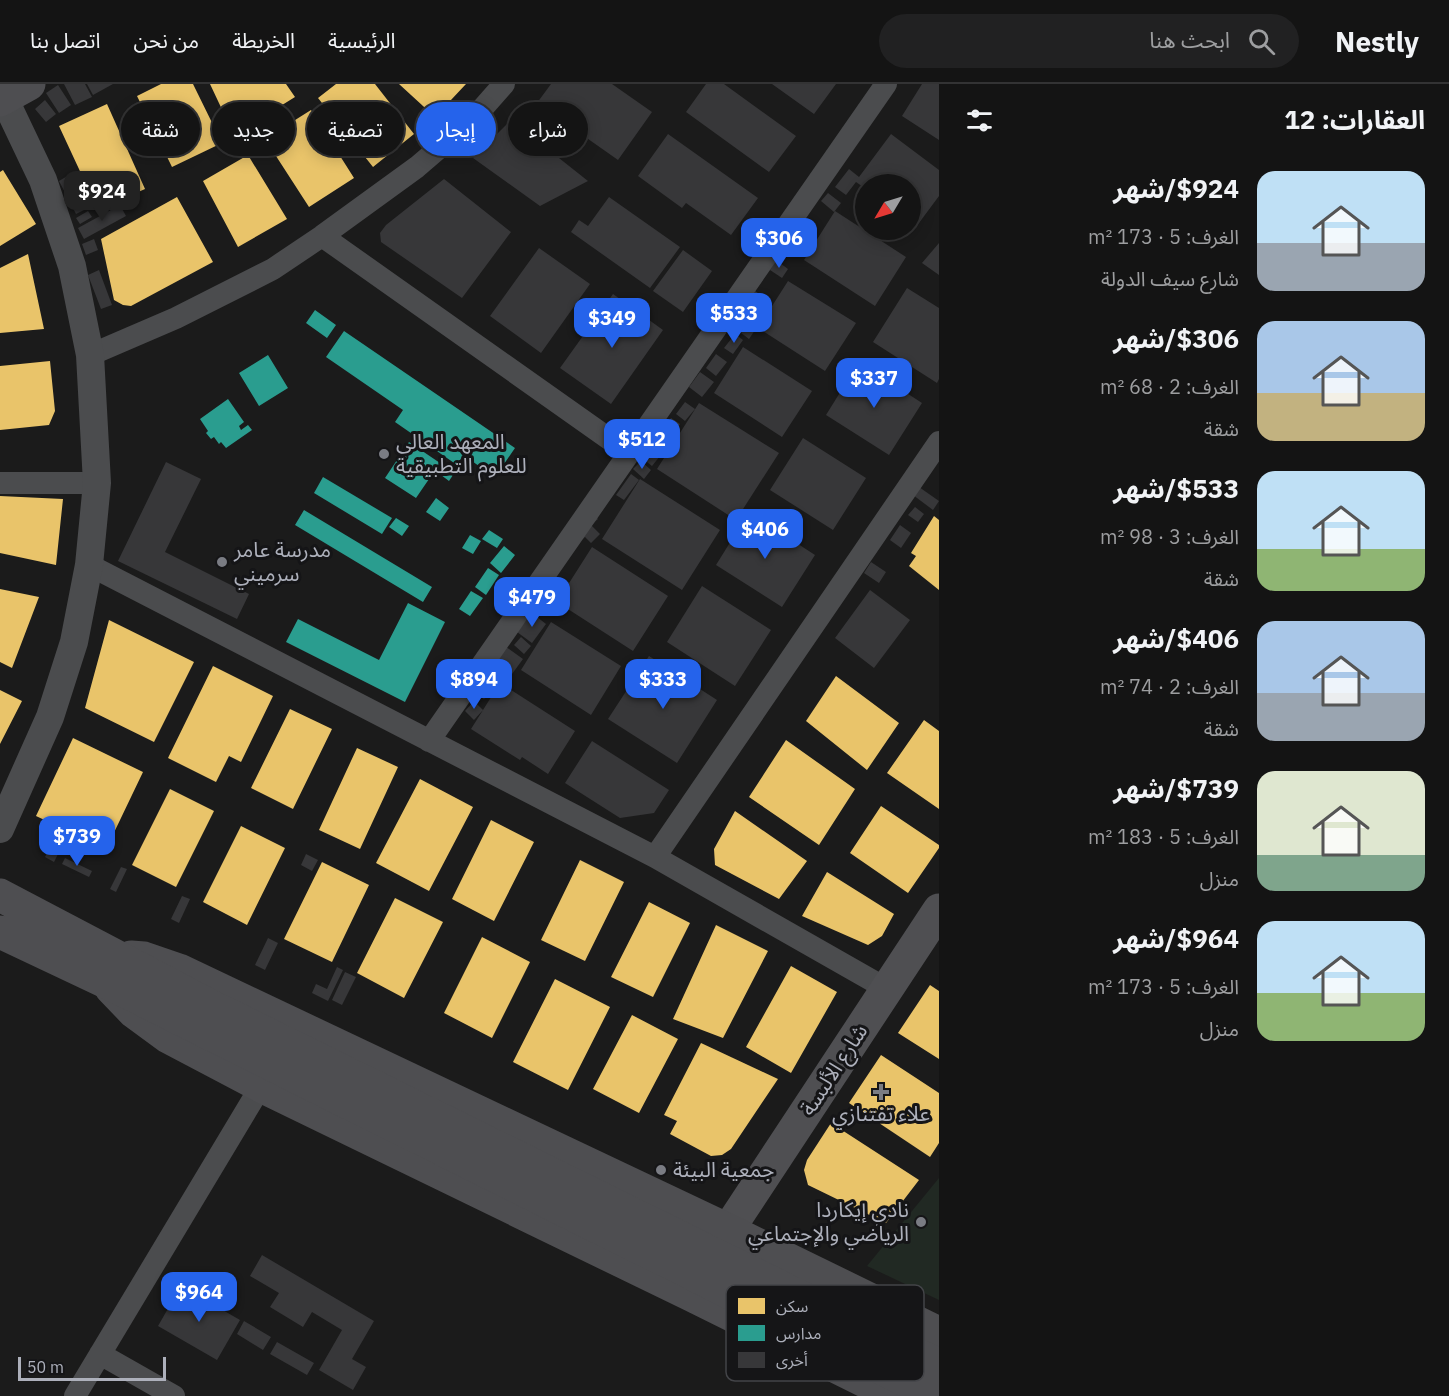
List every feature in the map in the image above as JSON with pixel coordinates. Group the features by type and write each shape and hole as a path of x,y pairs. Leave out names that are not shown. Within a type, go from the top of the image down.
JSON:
{"main road":[{"path":"0,895 112,969 726,1287"},
{"name":"شارع الألبسة","path":"728,1230 939,910"},
{"path":"0,932 112,969 213,1007 777,1285"},
{"path":"112,969 144,958 179,970 841,1285"},
{"path":"112,969 134,1012 168,1036 261,1086 726,1312"},
{"path":"924,1326 939,1333"},
{"path":"924,1358 939,1365"},
{"path":"865,1381 895,1396"},
{"path":"908,1381 937,1396"}],"street":[{"path":"90,355 176,318 273,269 417,167 474,118 504,84"},
{"path":"429,741 886,84"},
{"path":"0,829 50,717 74,642 89,565 97,483 90,355 72,266 11,94"},
{"path":"322,236 629,453"},
{"path":"655,857 939,442"},
{"path":"0,483 97,483"},
{"path":"89,565 655,857 886,989"},
{"path":"75,1396 261,1086"},
{"path":"100,1354 174,1396"}],"shaded area":[{"name":"نادي إيكاردا الرياضي والإجتماعي","path":"939,1178 939,1300 924,1293 924,1285 907,1285 867,1266"}],"building: سكن":[{"path":"161,84 193,84 212,123 212,148 200,154 200,102 140,102 137,96"},
{"path":"210,84 286,84 295,97 287,102 218,102"},
{"path":"336,84 375,84 389,102 321,102 318,98"},
{"path":"399,84 466,84 449,102 419,102"},
{"path":"107,104 121,135 121,156 130,156 145,189 98,210 59,126"},
{"path":"307,113 307,156 340,156 354,178 309,207 276,156 295,156 295,120"},
{"path":"404,121 414,134 404,142"},
{"path":"167,156 195,156 172,167"},
{"path":"249,156 287,219 238,247 203,181"},
{"path":"364,156 387,156 373,167"},
{"path":"3,170 36,224 0,246 0,172"},
{"path":"177,197 213,262 131,306 123,305 114,300 101,239"},
{"path":"28,254 44,329 0,333 0,268"},
{"path":"50,361 55,411 49,425 0,430 0,366"},
{"path":"0,496 63,499 56,565 0,553"},
{"path":"934,516 939,520 939,590 909,566 916,556 911,553"},
{"path":"0,589 39,597 12,668 0,662"},
{"path":"109,620 194,662 154,742 85,708"},
{"path":"213,666 273,696 241,762 229,756 216,782 168,758"},
{"path":"836,676 899,723 867,770 806,721"},
{"path":"0,690 22,701 0,744"},
{"path":"290,709 332,729 293,809 251,788"},
{"path":"924,720 939,731 939,809 887,773"},
{"path":"73,738 143,772 109,843 88,833 85,839 36,816"},
{"path":"786,740 855,789 819,845 749,797"},
{"path":"357,748 398,767 360,849 319,830"},
{"path":"420,779 473,807 429,891 376,863"},
{"path":"170,789 214,811 176,887 132,865"},
{"path":"881,806 939,845 908,893 850,853"},
{"path":"735,811 807,861 779,899 715,865 714,849"},
{"path":"491,820 534,842 494,921 452,899"},
{"path":"241,826 285,848 247,925 203,902"},
{"path":"580,860 624,882 585,961 541,940"},
{"path":"322,862 369,885 332,962 284,939"},
{"path":"827,872 894,914 882,936 868,945 802,916"},
{"path":"395,898 443,922 404,998 357,973"},
{"path":"649,902 690,923 653,997 611,977"},
{"path":"716,925 768,951 723,1038 673,1019"},
{"path":"482,937 530,962 492,1038 444,1013"},
{"path":"791,966 837,992 791,1073 746,1047"},
{"path":"555,979 610,1007 568,1090 513,1062"},
{"path":"930,985 939,991 939,1059 898,1033"},
{"path":"632,1015 678,1039 639,1113 593,1089"},
{"path":"701,1043 778,1079 731,1149 722,1155 711,1156 670,1134 677,1121 664,1115"},
{"path":"881,1055 939,1093 939,1143 930,1157 849,1103"},
{"path":"831,1123 919,1180 886,1223 808,1185 804,1170 807,1160"}],"building: مدارس":[{"path":"315,310 336,325 327,338 306,323"},
{"path":"344,331 515,448 495,477 463,455 457,465 395,422 403,410 326,357"},
{"path":"268,355 288,388 259,406 239,373"},
{"path":"228,399 244,422 239,426 241,430 248,425 252,430 226,448 214,437 211,439 200,419"},
{"path":"409,442 440,463 416,498 385,478"},
{"path":"441,466 453,475 449,481 437,472"},
{"path":"323,477 392,518 382,534 314,493"},
{"path":"436,498 449,508 440,521 426,512"},
{"path":"304,510 432,587 423,602 295,525"},
{"path":"396,518 409,526 402,536 389,527"},
{"path":"489,530 503,539 497,548 482,539"},
{"path":"470,535 481,541 473,554 462,548"},
{"path":"504,546 515,555 501,573 490,563"},
{"path":"488,568 499,575 486,595 475,587"},
{"path":"471,591 483,598 470,616 459,609"},
{"path":"408,603 445,622 405,702 286,642 298,619 379,660"}],"building: أخرى":[{"path":"64,84 85,84 92,97 75,105"},
{"path":"87,84 113,84 93,95"},
{"path":"551,84 612,84 652,112 618,160 588,139 588,102 538,102"},
{"path":"706,84 724,84 796,136 769,172 686,112"},
{"path":"772,84 836,84 814,114"},
{"path":"922,84 939,84 939,140 902,116"},
{"path":"58,85 71,105 59,113 46,93"},
{"path":"45,100 56,114 46,122 35,109"},
{"path":"508,123 508,156 556,156 588,181 540,206 473,158 475,156 496,156 496,135"},
{"path":"668,134 758,198 731,235 686,203 682,208 638,176"},
{"path":"891,134 939,170 939,196 921,220 921,174 861,174"},
{"path":"849,169 855,174 855,183 846,195 835,187"},
{"path":"69,175 86,209 76,214 59,181"},
{"path":"444,179 511,232 462,298 381,242 380,233 386,225"},
{"path":"828,193 841,203 834,212 821,201"},
{"path":"609,197 680,247 650,288 571,232 579,220 588,226"},
{"path":"120,205 126,216 84,239 78,228"},
{"path":"88,211 92,217 80,224 76,218"},
{"path":"835,211 855,224 855,240 880,240 906,257 875,306 804,260"},
{"path":"94,239 98,250 86,255 82,244"},
{"path":"939,243 939,275 922,263"},
{"path":"539,248 590,284 541,353 490,316"},
{"path":"683,250 712,271 683,312 653,291"},
{"path":"776,260 788,269 782,278 770,270"},
{"path":"99,270 112,305 101,309 88,275"},
{"path":"788,281 856,323 825,371 758,328"},
{"path":"907,288 939,308 939,379 937,383 873,342"},
{"path":"755,291 768,300 751,323 738,313"},
{"path":"613,294 663,330 611,404 560,368"},
{"path":"738,318 755,330 749,339 732,326"},
{"path":"735,334 743,340 733,354 724,348"},
{"path":"743,347 812,391 782,437 714,393"},
{"path":"716,354 727,362 716,376 706,368"},
{"path":"859,362 922,403 889,455 826,415"},
{"path":"700,372 714,382 702,397 689,387"},
{"path":"685,402 695,409 685,421 676,414"},
{"path":"699,403 779,453 736,520 657,469"},
{"path":"671,418 680,424 673,435 664,429"},
{"path":"662,433 672,441 652,466 642,458"},
{"path":"803,438 866,478 833,530 770,490"},
{"path":"641,461 651,470 644,479 633,469"},
{"path":"166,462 201,479 165,552 249,594 237,619 118,561"},
{"path":"631,474 639,480 624,500 616,495"},
{"path":"640,479 720,530 682,590 602,539"},
{"path":"919,487 939,501 933,510 913,495"},
{"path":"915,507 924,514 918,522 908,515"},
{"path":"749,512 815,555 782,607 716,565"},
{"path":"594,515 598,519 591,525 600,534 591,543 585,537 578,543"},
{"path":"900,525 911,533 901,548 890,540"},
{"path":"592,547 668,596 633,651 557,602"},
{"path":"871,562 886,572 879,583 864,573"},
{"path":"554,575 564,583 550,600 541,592"},
{"path":"702,586 771,630 735,686 667,642"},
{"path":"870,590 910,620 874,668 835,638"},
{"path":"532,613 546,624 532,643 517,632"},
{"path":"551,622 621,666 591,715 521,670"},
{"path":"521,637 531,646 524,654 514,645"},
{"path":"502,644 523,659 512,674 491,659"},
{"path":"649,656 717,700 677,763 608,719"},
{"path":"485,668 500,681 484,699 470,687"},
{"path":"500,683 575,731 548,774 522,757 520,760 471,729"},
{"path":"474,701 483,710 474,720 465,711"},
{"path":"592,741 669,790 654,813 620,818 565,783"},
{"path":"50,847 59,852 54,862 45,857"},
{"path":"306,854 318,860 312,871 301,865"},
{"path":"65,858 92,871 89,877 62,864"},
{"path":"121,867 127,869 116,892 110,889"},
{"path":"182,896 190,899 179,923 171,919"},
{"path":"268,938 278,943 265,970 255,965"},
{"path":"337,967 343,970 328,1001 312,993 316,984 327,989"},
{"path":"345,972 356,977 342,1005 332,1000"},
{"path":"262,1255 374,1321 352,1359 366,1367 353,1390 319,1370 342,1330 312,1312 303,1327 270,1307 279,1293 250,1276"},
{"path":"181,1286 240,1320 217,1360 158,1326"},
{"path":"244,1321 271,1337 263,1350 237,1334"},
{"path":"277,1342 314,1363 307,1375 270,1354"}],"place":[{"name":"المعهد العالي للعلوم التطبيقية","path":"384,454"},
{"name":"مدرسة عامر سرميني","path":"222,562"},
{"name":"علاء تفتنازي","path":"881,1092"},
{"name":"جمعية البيئة","path":"661,1170"},
{"name":"نادي إيكاردا الرياضي والإجتماعي","path":"921,1222"}]}
